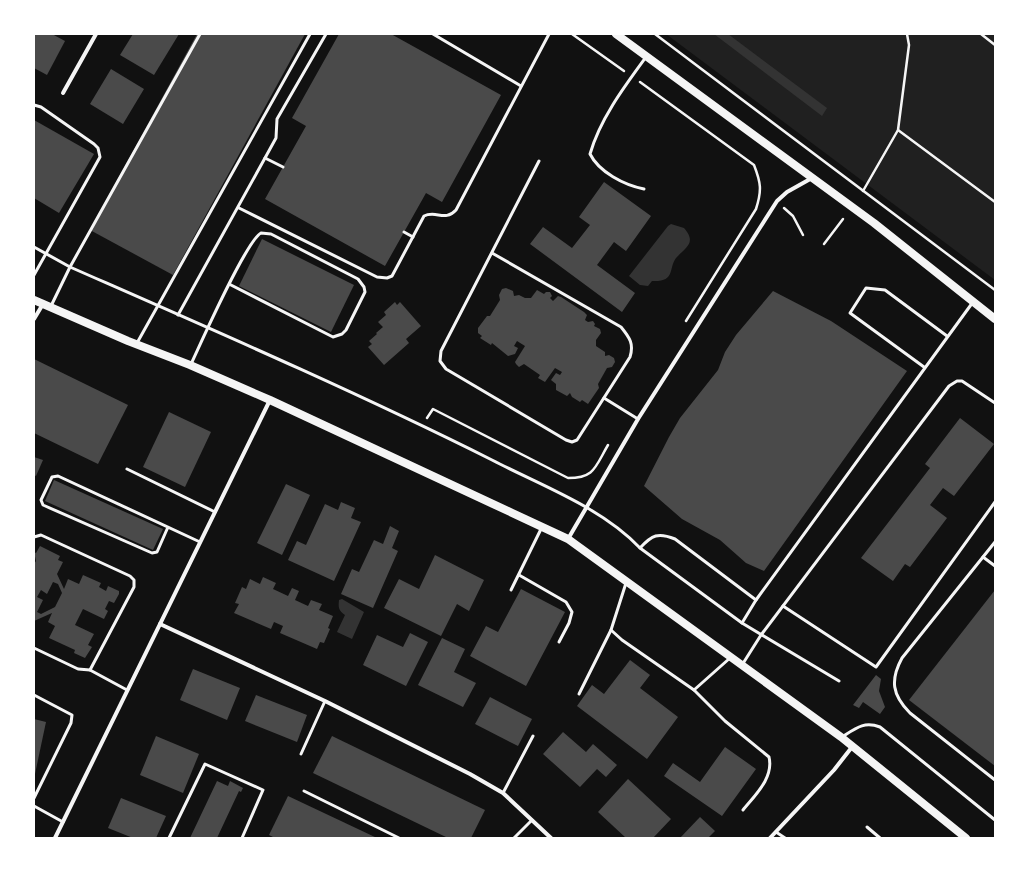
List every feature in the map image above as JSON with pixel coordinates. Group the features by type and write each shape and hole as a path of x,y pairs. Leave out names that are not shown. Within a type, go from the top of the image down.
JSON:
{"main road":[{"path":"616,34 874,223 995,319"},
{"path":"34,300 136,345 270,400 568,539 841,737 966,838"}],"street":[{"path":"63,93 96,34"},
{"path":"568,539 638,419 777,201 787,192 812,178"},
{"path":"34,319 47,306"},
{"path":"54,838 270,400"},
{"path":"160,624 325,701 470,774 503,794 551,838"},
{"path":"770,838 834,770 852,747"}],"lane":[{"path":"47,306 200,34"},
{"path":"136,345 310,34"},
{"path":"178,314 239,208 276,138 277,119 326,34"},
{"path":"433,34 521,86"},
{"path":"239,208 382,278 387,278 395,272 424,216 434,214 443,217 448,216 456,210 548,34"},
{"path":"644,189 632,187 595,164 590,154 594,140 605,120 632,76 647,56"},
{"path":"34,105 41,107 94,144 100,152 98,161 34,275"},
{"path":"265,158 283,167"},
{"path":"492,253 621,327 630,337 633,347 630,357 581,436 577,440 572,442 566,440 442,366 440,356 441,351 539,161"},
{"path":"404,232 413,237"},
{"path":"190,366 229,284 253,240 261,233 266,233 358,279 364,287 365,292 346,330 342,334 333,337 229,284"},
{"path":"34,247 70,266 423,426 586,508 628,535 640,548 742,622 839,681"},
{"path":"924,367 850,313 866,288 885,290 947,336"},
{"path":"742,622 756,600 924,367 973,302"},
{"path":"742,665 761,634 949,386 957,381 962,381 995,403"},
{"path":"604,398 638,419"},
{"path":"127,468 215,512"},
{"path":"168,527 157,552 152,553 44,505 41,500 52,477 58,476 168,527 200,542"},
{"path":"783,606 876,667 995,502"},
{"path":"511,590 542,527"},
{"path":"34,537 41,535 130,576 134,580 134,586 90,670"},
{"path":"640,548 649,538 655,536 664,535 675,539 756,600"},
{"path":"995,542 902,658 896,669 894,681 896,693 901,704 910,713 995,780"},
{"path":"983,557 995,566"},
{"path":"518,574 566,602 572,612 569,623 559,642"},
{"path":"579,694 611,630 627,582"},
{"path":"611,630 622,640 694,690 725,721 769,757 771,766 769,775 743,810"},
{"path":"34,648 78,669 90,670 127,690"},
{"path":"694,690 732,657"},
{"path":"34,695 72,715 71,723 34,798"},
{"path":"301,754 325,701"},
{"path":"841,737 863,724 871,724 880,727 995,820"},
{"path":"503,794 533,736"},
{"path":"169,838 205,764 263,790 242,838"},
{"path":"304,791 399,838"},
{"path":"34,806 63,822"},
{"path":"514,838 532,820"},
{"path":"867,827 880,838"},
{"path":"776,832 785,838"}],"path":[{"path":"572,34 754,165 760,180 761,194 756,209 682,327"},
{"path":"655,34 995,290"},
{"path":"863,191 898,130 909,45 907,34"},
{"path":"981,34 995,45"},
{"path":"898,130 995,202"},
{"path":"793,216 803,236"},
{"path":"824,244 843,218"},
{"path":"423,426 432,409 568,478 582,478 591,473 612,439"}],"shaded area":[{"path":"666,34 995,34 995,280"},
{"path":"714,34 728,34 827,108 822,116"},
{"path":"671,224 684,228 690,237 689,244 676,258 668,277 660,281 652,281 648,286 640,285 629,276"},
{"path":"342,599 364,612 352,639 337,632 345,615 340,611 339,607 339,600"}],"building":[{"path":"34,34 52,34 65,41 47,75 34,68"},
{"path":"133,34 179,34 154,75 120,55"},
{"path":"197,34 305,34 173,275 90,230"},
{"path":"339,34 391,34 501,95 442,202 426,193 385,266 265,199 306,126 292,118"},
{"path":"111,69 144,89 123,124 90,104"},
{"path":"34,120 94,154 59,213 34,198"},
{"path":"604,182 651,216 626,251 614,242 597,265 635,293 622,312 530,244 543,227 572,248 590,225 579,217"},
{"path":"262,239 354,285 331,332 239,286"},
{"path":"506,288 513,291 514,296 519,295 525,298 531,298 537,290 544,294 546,292 550,292 552,296 550,298 553,301 558,296 561,297 584,312 587,315 585,320 588,322 593,321 595,324 594,326 600,329 601,333 596,340 596,346 605,352 605,356 609,355 614,358 615,362 612,367 607,368 598,384 599,388 588,404 582,400 580,402 572,397 570,393 567,396 556,390 556,384 551,380 556,373 560,375 562,372 555,368 545,382 538,378 540,375 524,364 519,367 515,362 525,346 517,341 514,346 518,348 515,354 508,356 492,343 491,345 480,338 482,336 478,333 478,328 487,316 490,316 500,300 499,295 502,289"},
{"path":"773,291 831,321 907,371 764,571 746,563 720,540 682,519 644,486 680,418 718,370 725,352 736,335"},
{"path":"395,302 397,305 400,302 421,326 406,339 409,343 384,365 368,347 372,344 369,341 383,327 378,322 386,315 384,312"},
{"path":"34,359 128,405 98,464 34,433"},
{"path":"169,412 211,432 185,487 143,467"},
{"path":"960,418 994,444 954,496 943,488 930,505 947,518 910,567 905,564 893,581 861,558 930,468 925,464"},
{"path":"34,457 43,460 36,476 34,475"},
{"path":"54,480 163,529 153,550 45,501"},
{"path":"286,484 310,495 282,555 257,543"},
{"path":"341,502 355,508 351,518 361,522 334,581 288,560 297,541 306,545 325,504 338,510"},
{"path":"390,526 399,531 392,548 398,551 373,608 341,594 352,569 359,572 374,540 383,544"},
{"path":"40,546 60,556 58,560 63,562 57,574 64,589 68,579 79,584 83,575 101,583 99,587 106,591 108,586 119,591 114,603 109,601 105,609 108,611 104,619 83,609 75,625 94,634 88,645 92,647 85,658 74,653 75,650 49,638 55,626 48,622 52,613 34,621 34,564 36,561 34,552 36,553","holes":["53,582 58,584 62,593 55,607 41,614 37,612 43,600 37,597 41,590 47,594"]},
{"path":"435,555 484,580 469,611 457,604 441,636 384,608 399,579 419,589"},
{"path":"263,577 276,583 273,589 288,596 292,588 299,591 295,600 308,606 311,600 322,604 319,610 333,616 328,628 330,629 324,643 320,642 317,649 280,633 283,626 274,622 271,629 234,613 239,604 235,603 242,587 246,589 250,579 260,584"},
{"path":"521,589 565,612 526,686 470,656 486,626 498,632"},
{"path":"995,590 995,766 909,700"},
{"path":"410,633 428,642 406,686 363,665 377,635 403,647"},
{"path":"442,638 465,649 454,672 476,683 463,707 418,685"},
{"path":"630,660 650,675 640,688 678,717 647,759 577,706 592,685 604,694"},
{"path":"193,669 240,688 227,720 180,700"},
{"path":"876,675 881,679 879,691 885,707 880,714 863,702 859,708 853,705"},
{"path":"256,695 307,715 297,742 245,721"},
{"path":"490,697 532,719 518,746 475,724"},
{"path":"34,719 46,722 35,774 34,774"},
{"path":"563,732 586,752 593,744 617,765 606,777 597,769 580,787 543,754"},
{"path":"156,736 199,754 183,793 140,775"},
{"path":"332,736 485,810 471,838 448,838 313,773"},
{"path":"725,747 756,769 722,816 664,776 673,763 700,782"},
{"path":"628,779 671,819 653,838 626,838 598,812"},
{"path":"217,781 228,786 230,781 243,788 241,792 239,791 217,838 190,838"},
{"path":"288,796 377,838 275,838 269,835"},
{"path":"121,798 166,816 156,838 133,838 108,828"},
{"path":"700,817 715,831 708,838 680,838"}]}
